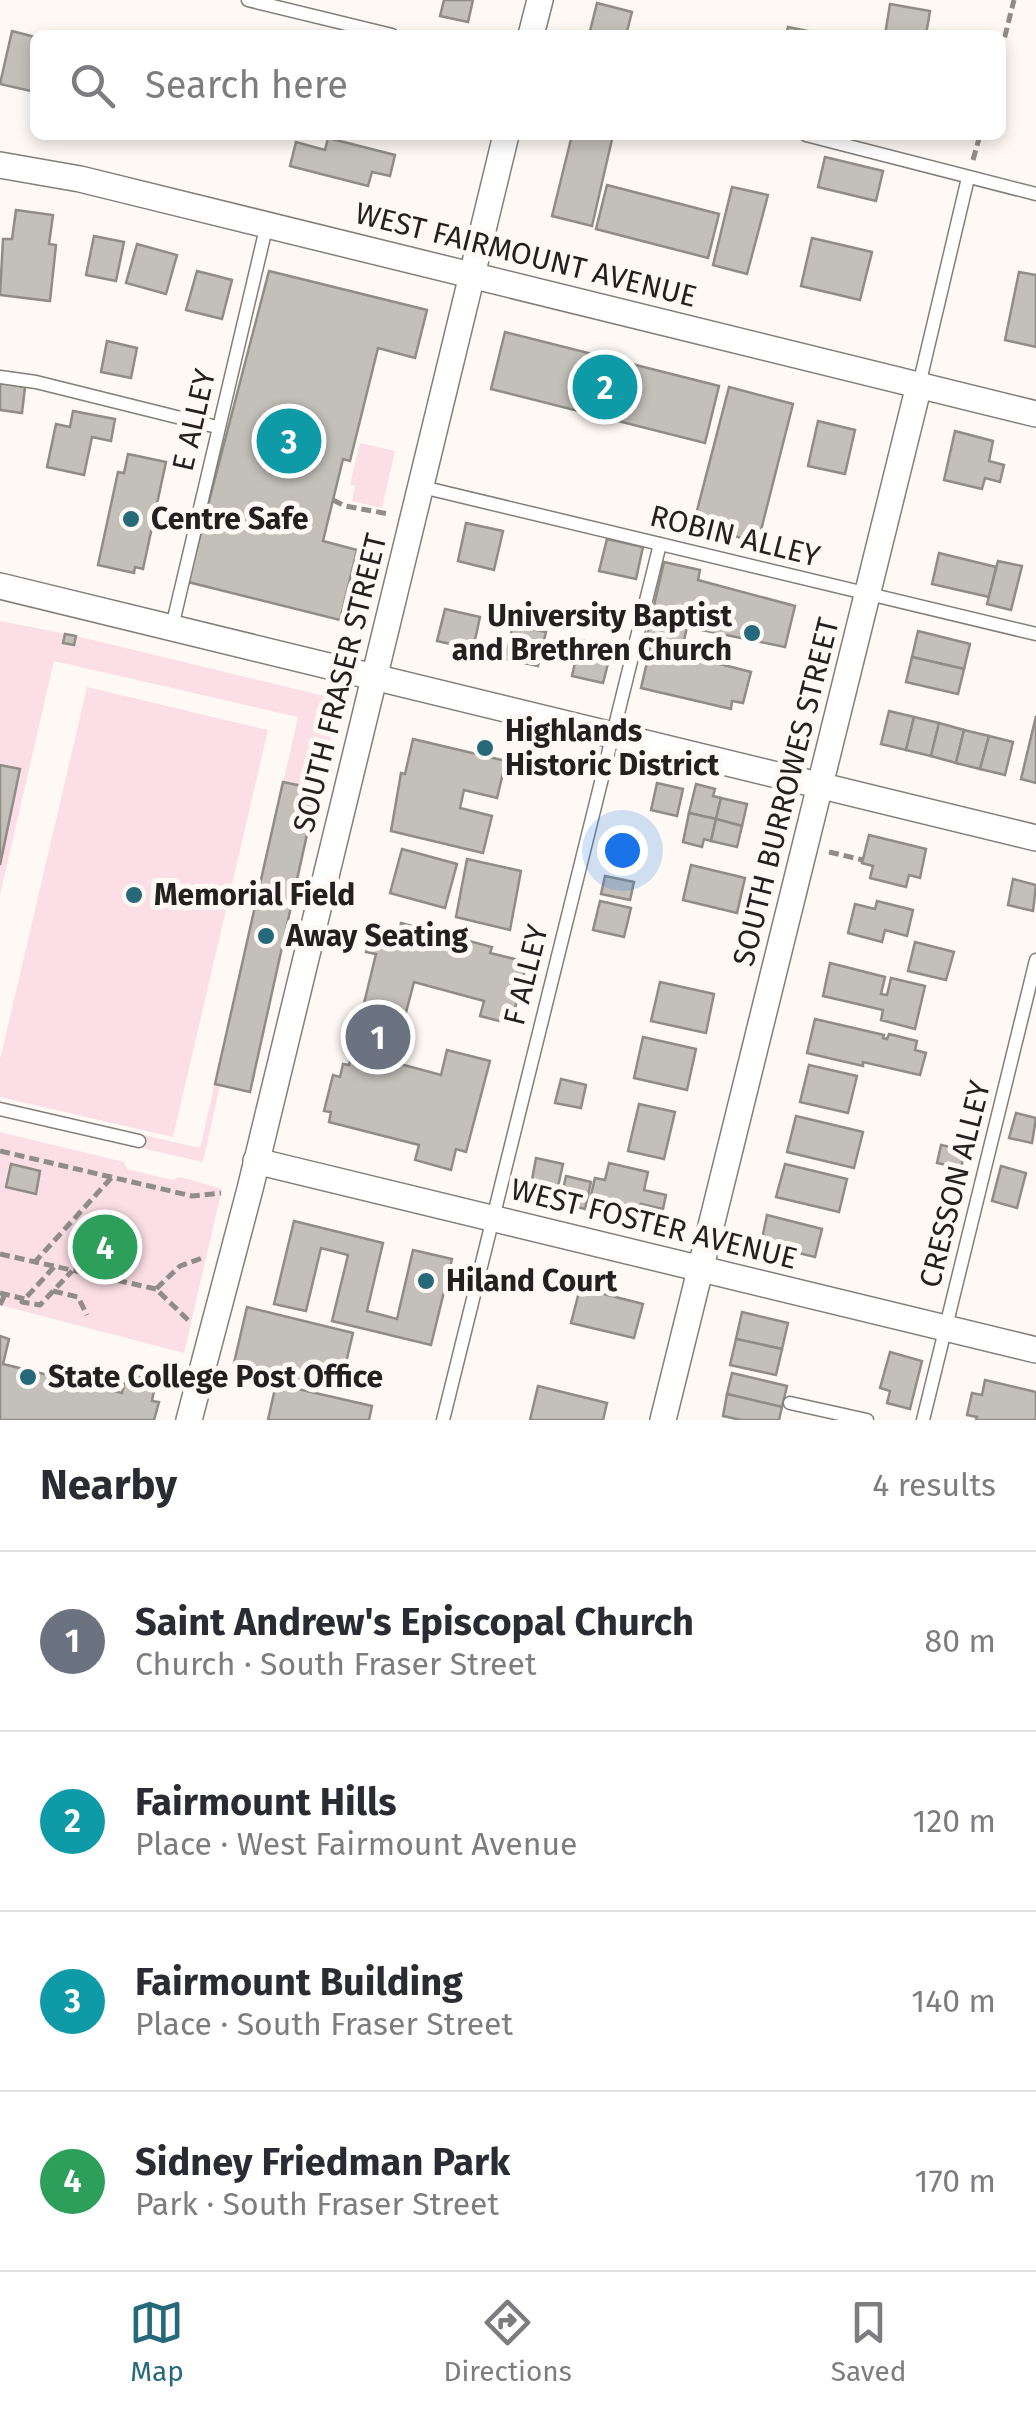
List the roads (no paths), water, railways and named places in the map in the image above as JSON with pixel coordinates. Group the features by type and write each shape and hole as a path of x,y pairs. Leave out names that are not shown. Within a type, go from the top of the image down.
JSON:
{"street":[{"path":"532,30 540,0"},
{"name":"SOUTH FRASER STREET","path":"189,1420 256,1161 505,140"},
{"name":"WEST FAIRMOUNT AVENUE","path":"0,165 80,179 1036,414"},
{"name":"SOUTH BURROWES STREET","path":"663,1420 919,385"},
{"path":"0,586 1036,838"},
{"name":"WEST FOSTER AVENUE","path":"256,1161 1036,1350"}],"lane":[{"path":"248,0 371,30"},
{"path":"825,140 1036,194"},
{"name":"SOUTH BURROWES STREET","path":"919,385 968,178"},
{"name":"E ALLEY","path":"172,627 266,224"},
{"path":"0,377 36,382 217,427"},
{"name":"ROBIN ALLEY","path":"422,487 1036,634"},
{"name":"F ALLEY","path":"443,1420 660,544"},
{"name":"CRESSON ALLEY","path":"923,1420 1036,960"},
{"path":"0,1109 139,1141"},
{"path":"790,1403 866,1420"}],"place":[{"name":"Fairmount Hills","path":"605,387"},
{"name":"Fairmount Building","path":"289,441"},
{"name":"Centre Safe","path":"131,519"},
{"name":"University Baptist and Brethren Church","path":"752,633"},
{"name":"Highlands Historic District","path":"485,748"},
{"name":"Memorial Field","path":"134,895"},
{"name":"Away Seating","path":"266,936"},
{"name":"Saint Andrew's Episcopal Church","path":"378,1037"},
{"name":"Sidney Friedman Park","path":"105,1247"},
{"name":"Hiland Court","path":"426,1281"},
{"name":"State College Post Office","path":"28,1377"}]}
